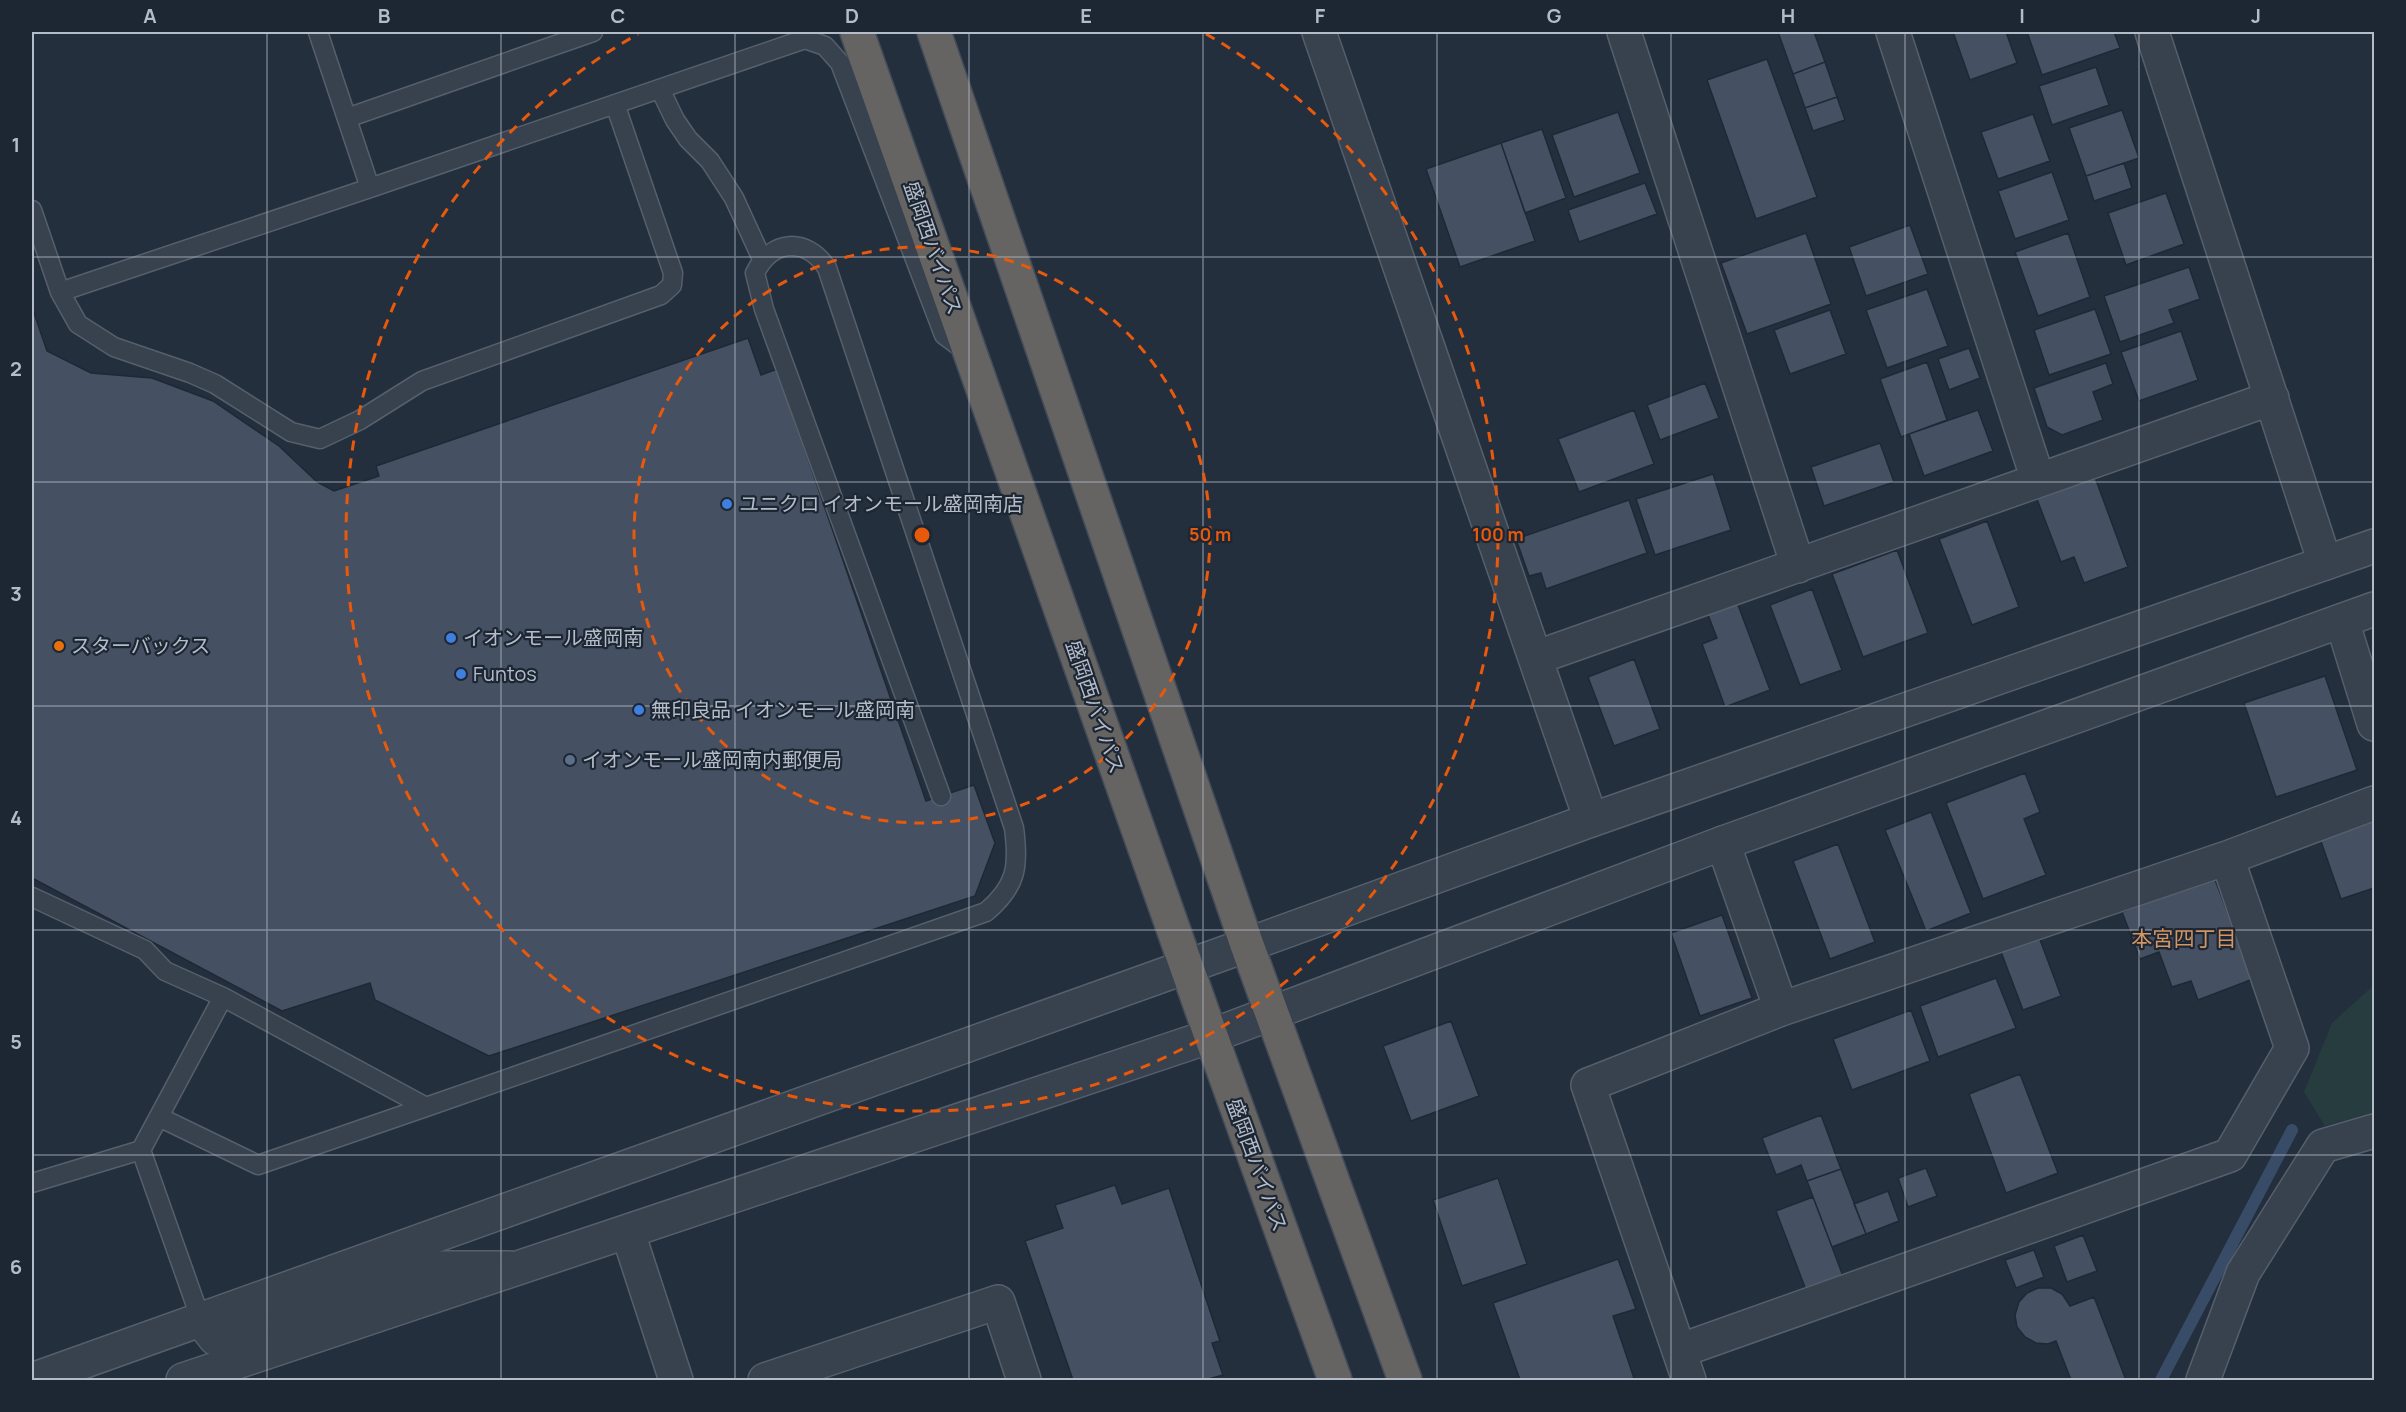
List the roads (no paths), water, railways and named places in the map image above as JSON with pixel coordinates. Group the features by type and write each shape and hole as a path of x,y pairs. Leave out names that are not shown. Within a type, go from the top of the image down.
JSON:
{"highway":[{"name":"盛岡西バイパス","path":"857,32 1210,1036 1335,1380"},
{"path":"934,32 1247,945 1405,1380"}],"street":[{"path":"1319,32 1591,820"},
{"path":"1624,32 1798,566"},
{"path":"1893,32 2038,480"},
{"path":"2152,32 2325,563"},
{"path":"1535,658 2272,398"},
{"path":"32,1380 1591,820 2374,546"},
{"path":"183,1380 628,1233 1210,1036 1723,843 2374,609"},
{"path":"2342,621 2374,724"},
{"path":"2227,858 2292,1048 2230,1155 1684,1366 1588,1085 1781,1009 2227,858 2374,803"},
{"path":"1723,843 1781,1009"},
{"path":"2203,1380 2243,1273 2323,1146 2374,1131"},
{"path":"628,1233 676,1380"},
{"path":"201,1320 215,1338 235,1335 417,1268 523,1268"},
{"path":"765,1380 998,1302 1024,1380"}],"lane":[{"path":"318,32 370,188"},
{"path":"347,118 593,32"},
{"path":"60,292 804,39 825,46 840,63 944,335 971,355"},
{"path":"660,88 675,120 688,139 710,161 734,198 762,259"},
{"path":"32,210 60,292 78,324 114,347 215,384 291,432 320,439 360,420 422,381 661,295 672,285 674,273 615,104"},
{"path":"159,1117 258,1165 986,912 1000,900 1013,878 1018,856 1014,828 827,268 818,255 803,246 789,246 762,259 754,273 764,309 941,796"},
{"path":"32,897 145,950 165,971 223,997 426,1107"},
{"path":"32,1183 141,1150 223,997"},
{"path":"141,1150 201,1320"}],"waterway":[{"path":"2161,1380 2292,1130"}],"place":[{"name":"ユニクロ イオンモール盛岡南店","path":"727,504"},
{"name":"イオンモール盛岡南","path":"451,638"},
{"name":"スターバックス","path":"59,646"},
{"name":"Funtos","path":"461,674"},
{"name":"無印良品 イオンモール盛岡南","path":"639,710"},
{"name":"イオンモール盛岡南内郵便局","path":"570,760"}],"district":[{"name":"本宮四丁目","path":"2184,939"}]}
